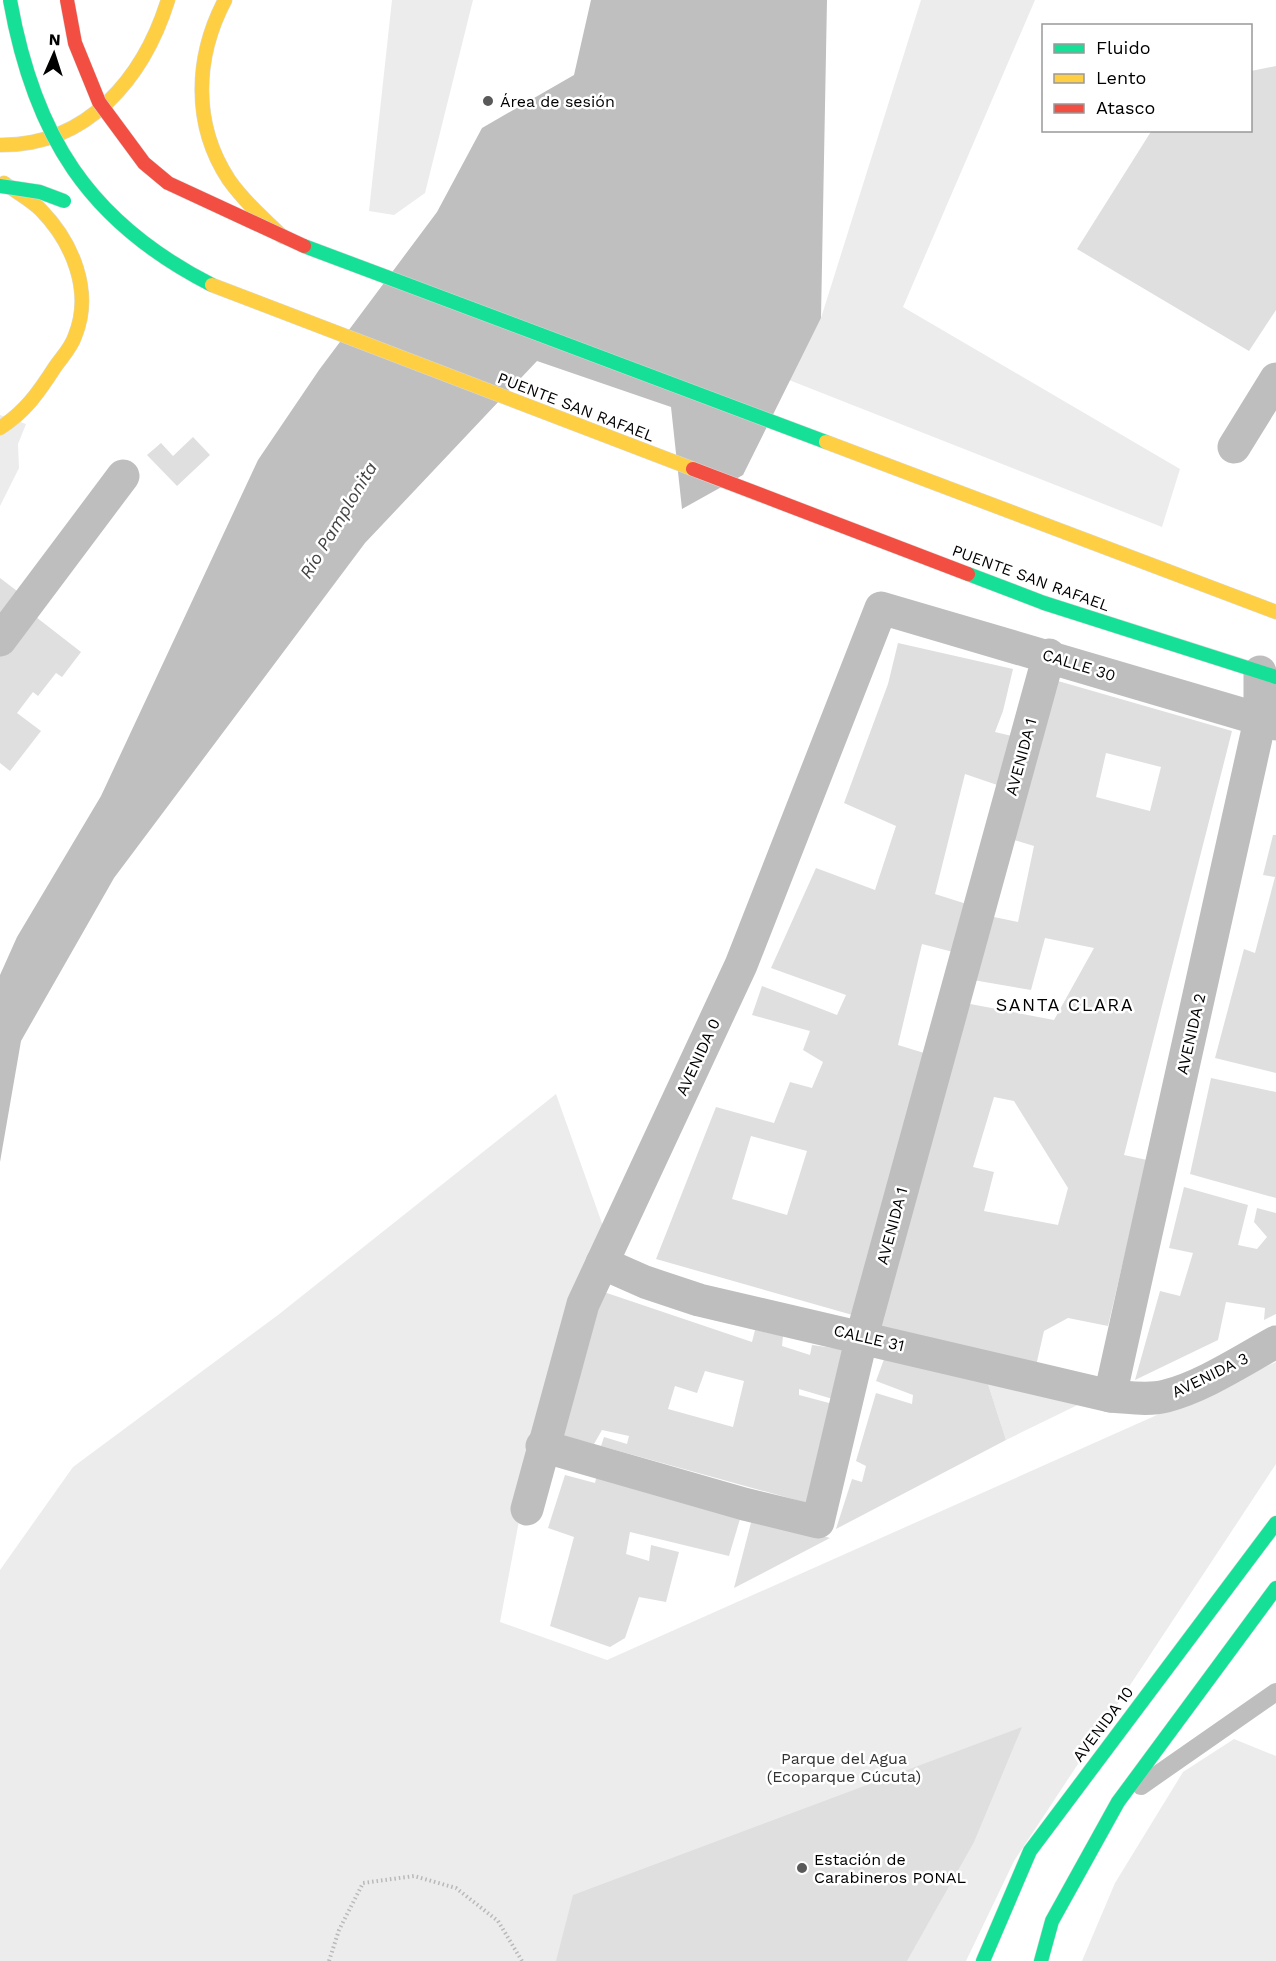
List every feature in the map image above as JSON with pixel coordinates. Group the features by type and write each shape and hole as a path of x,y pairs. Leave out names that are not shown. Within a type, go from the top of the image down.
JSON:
{"main road":[{"name":"PUENTE SAN RAFAEL","path":"10,0 22,68 38,112 72,169 130,233 171,265 229,293 1044,603 1268,674"},
{"path":"67,0 75,43 99,102 144,163 168,183 284,239 1276,612"},
{"path":"0,145 39,140 72,128 103,109 129,84 148,54 168,0"},
{"path":"162,21 182,0"},
{"path":"225,0 215,16 202,55 200,92 207,133 231,182 284,239"},
{"path":"0,180 40,209 64,237 82,285 81,312 75,337 46,384 20,417 0,429"},
{"path":"0,186 40,192 81,208 130,233"},
{"name":"AVENIDA 10","path":"983,1961 1030,1851 1110,1741 1276,1523"},
{"path":"1041,1961 1053,1921 1118,1802 1276,1588"}],"street":[{"path":"1234,447 1276,379"},
{"path":"0,640 123,476"},
{"name":"CALLE 30","path":"881,608 1049,655 1268,722"},
{"name":"AVENIDA 0","path":"527,1509 542,1446 583,1304 741,965 881,608"},
{"name":"AVENIDA 1","path":"542,1446 744,1504 818,1522 862,1336 1049,655"},
{"name":"AVENIDA 2","path":"1125,1397 1268,722 1268,674"},
{"name":"CALLE 31","path":"602,1263 645,1282 699,1300 1125,1397"},
{"name":"AVENIDA 3","path":"1125,1397 1164,1397 1185,1390 1276,1342"}],"lane":[{"path":"1118,1802 1276,1692"}],"path":[{"path":"329,1961 339,1930 363,1883 414,1876 456,1888 498,1921 522,1961"}],"green space":[{"path":"392,0 473,0 425,193 394,215 369,211"},
{"path":"921,0 1035,0 903,307 1180,469 1162,527 789,380 821,318"},
{"path":"0,415 26,424 18,444 19,468 0,506"},
{"name":"Parque del Agua (Ecoparque Cúcuta)","path":"556,1094 604,1229 535,1436 500,1622 607,1660 1276,1362 1276,1464 1014,1861 966,1961 0,1961 0,1570 73,1467 278,1315"},
{"path":"988,1384 1094,1397 1006,1440"},
{"path":"1234,1739 1276,1756 1276,1961 1082,1961 1115,1883 1183,1772"}],"water":[{"name":"Río Pamplonita","path":"591,0 827,0 821,318 743,475 682,509 671,407 537,361 365,543 114,878 21,1041 0,1162 0,975 17,937 101,796 258,460 319,370 437,212 482,128 574,75"}],"building":[{"path":"1276,66 1276,310 1249,351 1077,249 1151,132 1252,132 1252,71"},
{"path":"193,437 210,455 177,486 147,455 161,443 173,456"},
{"path":"0,578 25,597 0,635"},
{"path":"27,610 81,652 62,677 56,673 38,696 33,692 17,713 41,731 10,771 0,763 0,644"},
{"path":"898,643 1013,669 1003,711 995,732 1016,737 1006,788 965,774 935,894 973,906 961,954 922,944 898,1045 934,1056 863,1318 656,1259 716,1107 774,1123 790,1082 812,1088 823,1062 803,1050 810,1031 752,1015 762,986 837,1015 846,995 771,968 816,868 875,890 896,826 844,803 888,684","holes":["751,1136 807,1151 787,1215 732,1199"]},
{"path":"1051,679 1232,731 1124,1155 1147,1160 1108,1326 1068,1318 1044,1331 1035,1370 872,1327 965,1003 1054,1020 1094,948 1045,938 1031,990 973,980 989,916 1018,922 1034,846 1011,839","holes":["1106,753 1161,767 1150,811 1096,797","994,1097 1014,1101 1068,1188 1058,1225 984,1211 994,1172 973,1167"]},
{"path":"1273,835 1276,835 1276,1073 1215,1058 1244,949 1255,953 1275,877 1263,875"},
{"path":"1211,1078 1276,1092 1276,1198 1190,1174"},
{"path":"1184,1187 1248,1205 1238,1245 1257,1249 1267,1237 1254,1222 1257,1208 1276,1213 1276,1314 1264,1320 1265,1308 1226,1302 1218,1340 1135,1380 1160,1291 1180,1296 1193,1253 1169,1248"},
{"path":"595,1289 752,1342 755,1330 783,1336 782,1346 810,1355 812,1345 847,1350 836,1400 799,1389 799,1395 833,1404 814,1505 601,1446 604,1437 627,1444 629,1436 602,1430 594,1444 552,1433","holes":["705,1371 744,1381 733,1427 668,1409 675,1386 697,1393"]},
{"path":"887,1351 988,1384 1006,1440 836,1529 852,1479 862,1482 866,1466 856,1461 876,1393 912,1404 913,1395 876,1381"},
{"path":"598,1470 740,1519 729,1556 630,1532 626,1554 649,1561 651,1545 679,1552 666,1602 639,1597 625,1638 610,1647 550,1626 574,1537 548,1528 565,1475 595,1483"},
{"path":"753,1515 830,1538 734,1588"},
{"name":"Estación de Carabineros PONAL","path":"1022,1727 974,1842 907,1961 556,1961 573,1895"}],"traffic: fast":[{"path":"10,0 20,48 34,93 52,133 74,170 100,203 132,233 169,260 212,285"},
{"path":"0,186 40,192 64,201"},
{"path":"304,246 826,442"},
{"path":"968,574 1044,603"},
{"path":"1044,603 1276,677"},
{"path":"983,1961 1030,1851 1276,1523"},
{"path":"1041,1961 1052,1921 1118,1802 1276,1588"}],"traffic: slow":[{"path":"0,145 32,142 60,134 86,120 108,102 128,80 144,55 158,28 168,0"},
{"path":"225,0 215,22 203,67 202,90 209,136 217,159 229,180 248,203 283,237"},
{"path":"0,428 31,401 69,348 80,319 82,302 77,269 62,237 41,210 4,183"},
{"path":"212,285 693,469"},
{"path":"826,442 1067,533"},
{"path":"1067,533 1276,612"}],"traffic: jam":[{"path":"67,0 75,43 99,102 144,163 168,183 304,246"},
{"path":"693,469 968,574"}],"place":[{"name":"Área de sesión","path":"488,101"},
{"name":"Estación de Carabineros PONAL","path":"802,1868"}],"district":[{"name":"SANTA CLARA","path":"1065,1004"}]}
